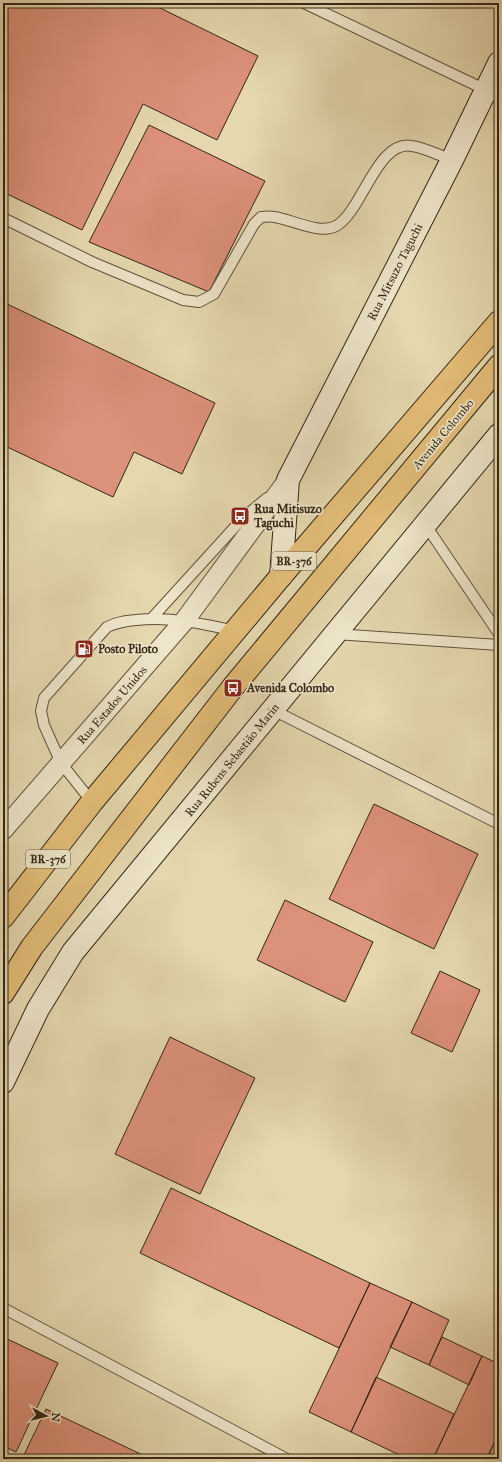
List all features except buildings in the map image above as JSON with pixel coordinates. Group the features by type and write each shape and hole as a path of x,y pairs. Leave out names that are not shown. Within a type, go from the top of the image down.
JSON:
{"main road":[{"name":"BR-376","path":"3,917 92,802 281,576 499,322"},
{"name":"Avenida Colombo","path":"3,993 32,947 233,687 499,366"}],"street":[{"name":"Rua Mitsuzo Taguchi","path":"288,480 452,160 492,94 499,63"},
{"name":"Rua Rubens Sebastião Marin","path":"3,1082 38,1009 73,952 499,434"},
{"path":"281,576 288,480"},
{"name":"Rua Estados Unidos","path":"3,830 185,620 288,480"}],"lane":[{"path":"304,3 492,94"},
{"path":"3,218 92,262 182,300 199,302 214,294 254,224 261,217 274,217 318,229 335,227 346,218 379,163 396,148 411,145 452,160"},
{"path":"152,618 243,518 288,480"},
{"path":"425,524 499,634"},
{"path":"92,802 61,763 44,725 41,711 44,698 107,628 116,622 152,618 185,620 236,631"},
{"path":"335,634 499,645"},
{"path":"273,710 499,824"},
{"path":"3,1308 287,1459"}],"place":[{"name":"Rua Mitisuzo Taguchi","path":"240,516"},
{"name":"Posto Piloto","path":"84,649"},
{"name":"Avenida Colombo","path":"233,688"}]}
